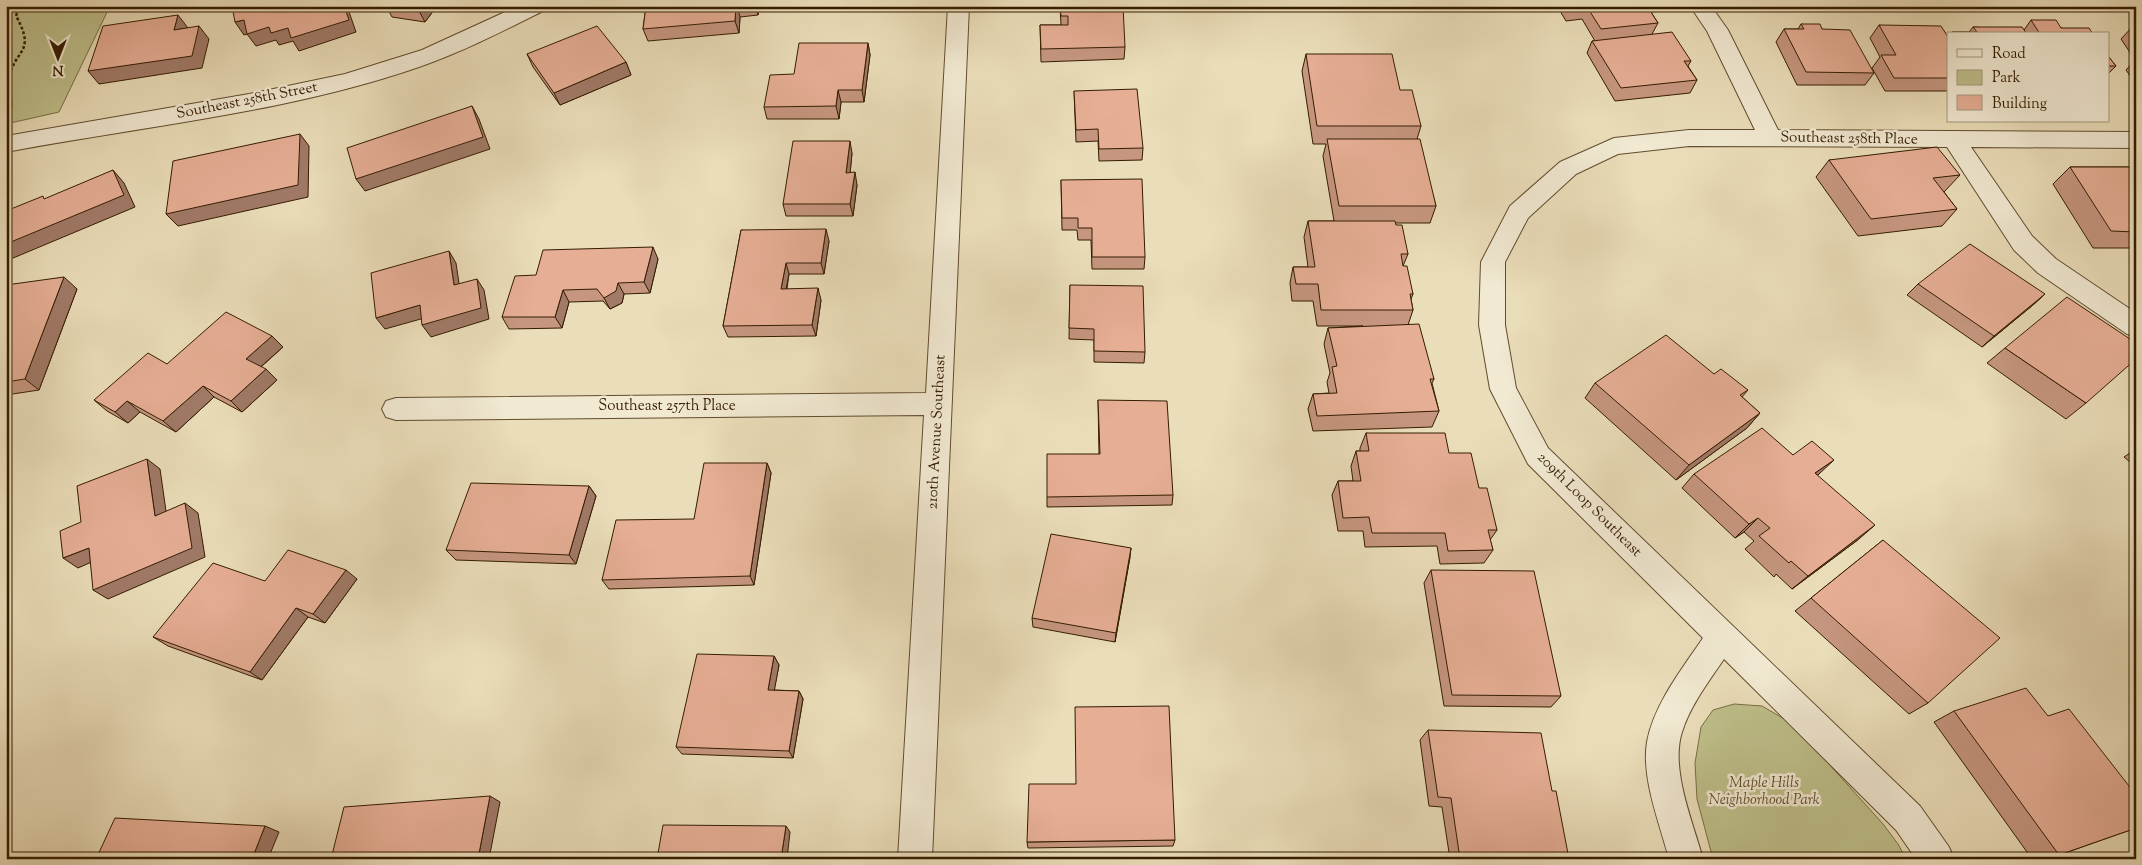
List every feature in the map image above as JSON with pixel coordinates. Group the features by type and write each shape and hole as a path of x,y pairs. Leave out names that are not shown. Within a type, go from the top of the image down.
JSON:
{"street":[{"name":"Southeast 258th Street","path":"6,144 284,96 394,68 444,50 536,6"},
{"name":"210th Avenue Southeast","path":"915,859 959,6"},
{"path":"1700,6 1717,30 1771,138"},
{"name":"Southeast 258th Place","path":"1568,168 1614,146 1689,138 2136,140"},
{"path":"1954,140 2023,242 2047,266 2136,327"},
{"name":"209th Loop Southeast","path":"1568,168 1519,212 1493,262 1492,325 1503,389 1538,456 1908,818 1937,859"},
{"name":"Southeast 257th Place","path":"396,409 938,404"},
{"path":"1686,859 1664,776 1663,743 1668,722 1722,636"}],"path":[{"path":"6,120 13,108 14,98 9,82 25,42 25,34 16,16 19,6"}],"green space":[{"path":"6,6 110,6 59,112 6,124"},
{"name":"Maple Hills Neighborhood Park","path":"1734,704 1762,706 1793,724 1883,824 1898,844 1906,859 1713,859 1697,799 1695,763 1701,727 1713,710"}],"building":[{"path":"232,6 344,6 349,20 291,38 288,28 271,33 269,27 247,34 244,20 235,22"},
{"path":"398,6 420,6 418,9"},
{"path":"646,6 736,6 735,21 643,29"},
{"path":"1060,6 1123,6 1125,47 1041,49 1040,25 1068,25 1068,16 1061,16"},
{"path":"1570,6 1647,6 1658,23 1601,29 1587,7 1571,8"},
{"path":"178,15 174,30 199,26 192,56 88,71 103,26"},
{"path":"2031,20 2056,20 2061,28 2089,28 2092,32 2039,32"},
{"path":"1801,24 1820,24 1822,29 1850,30 1874,73 1806,72 1784,29 1804,29"},
{"path":"1879,25 1941,26 1947,35 1947,78 1894,78 1881,55 1896,55"},
{"path":"597,26 626,62 554,93 527,54"},
{"path":"1973,27 2022,27 2026,32 1977,32"},
{"path":"1672,32 1691,61 1684,61 1697,80 1621,88 1592,41"},
{"path":"799,43 868,43 862,90 838,90 836,106 764,107 770,75 794,74"},
{"path":"1306,54 1392,54 1400,90 1412,90 1421,126 1317,126"},
{"path":"2110,58 2116,66 2110,66"},
{"path":"1137,89 1143,148 1099,149 1098,129 1076,130 1074,91"},
{"path":"472,106 483,137 356,179 347,148"},
{"path":"300,134 298,185 166,214 173,161"},
{"path":"1327,139 1420,139 1436,206 1339,206"},
{"path":"793,141 850,141 846,173 855,172 850,204 783,204"},
{"path":"1937,147 1960,175 1933,178 1957,209 1871,219 1829,160"},
{"path":"2070,167 2136,167 2136,232 2111,231"},
{"path":"113,170 124,195 6,244 6,211 43,196 44,199"},
{"path":"1142,179 1145,257 1092,257 1092,228 1078,228 1078,218 1062,218 1061,180"},
{"path":"1308,221 1395,221 1396,225 1402,225 1408,254 1401,254 1403,266 1407,266 1413,294 1410,294 1413,310 1321,310 1318,284 1296,284 1293,267 1315,267"},
{"path":"826,229 821,263 786,263 781,289 818,288 812,325 723,326 741,230"},
{"path":"1970,244 2045,294 1994,336 1918,284"},
{"path":"653,247 644,282 618,283 616,291 604,298 597,289 563,290 555,317 502,317 515,276 536,275 543,250"},
{"path":"449,251 454,285 477,279 481,308 422,325 420,305 376,318 371,273"},
{"path":"64,277 25,379 6,382 6,285"},
{"path":"1070,285 1143,286 1145,352 1094,351 1094,329 1069,328"},
{"path":"2067,297 2136,343 2136,359 2086,403 2005,348"},
{"path":"226,312 272,336 246,359 266,369 231,401 203,386 163,421 127,401 115,412 94,400 148,353 167,364"},
{"path":"1419,324 1434,379 1430,379 1439,411 1317,416 1313,394 1337,393 1332,367 1337,366 1328,328"},
{"path":"1666,335 1714,374 1721,369 1748,390 1740,395 1760,413 1689,465 1595,383"},
{"path":"1098,400 1167,401 1173,495 1047,497 1047,454 1100,454"},
{"path":"1762,428 1793,455 1812,441 1834,460 1815,473 1875,525 1808,576 1791,561 1789,563 1759,536 1770,528 1758,518 1749,524 1694,474"},
{"path":"1366,433 1445,433 1449,453 1471,453 1479,488 1487,488 1497,530 1488,530 1493,550 1448,551 1445,533 1372,533 1369,517 1343,518 1338,481 1361,481 1356,451 1369,451"},
{"path":"147,459 155,516 185,503 192,548 93,590 89,548 63,558 60,531 81,522 77,486"},
{"path":"704,463 767,463 750,576 602,580 616,520 694,519"},
{"path":"471,483 589,486 569,555 446,550"},
{"path":"1051,534 1131,548 1116,633 1032,618"},
{"path":"1883,540 2000,638 1928,703 1811,598"},
{"path":"288,550 346,570 313,614 296,608 250,672 153,637 213,563 265,581"},
{"path":"1431,570 1534,571 1561,696 1452,695"},
{"path":"697,654 774,656 768,690 799,691 789,751 676,747"},
{"path":"2026,688 2048,716 2069,709 2136,795 2136,828 2059,855 1954,711"},
{"path":"1169,706 1175,840 1027,842 1029,784 1076,784 1075,707"},
{"path":"1428,730 1541,733 1552,791 1556,791 1569,859 1460,859 1451,798 1438,797"},
{"path":"490,796 478,859 331,859 344,807"},
{"path":"115,818 265,826 252,859 96,859"},
{"path":"663,825 786,826 781,859 657,859"}]}
